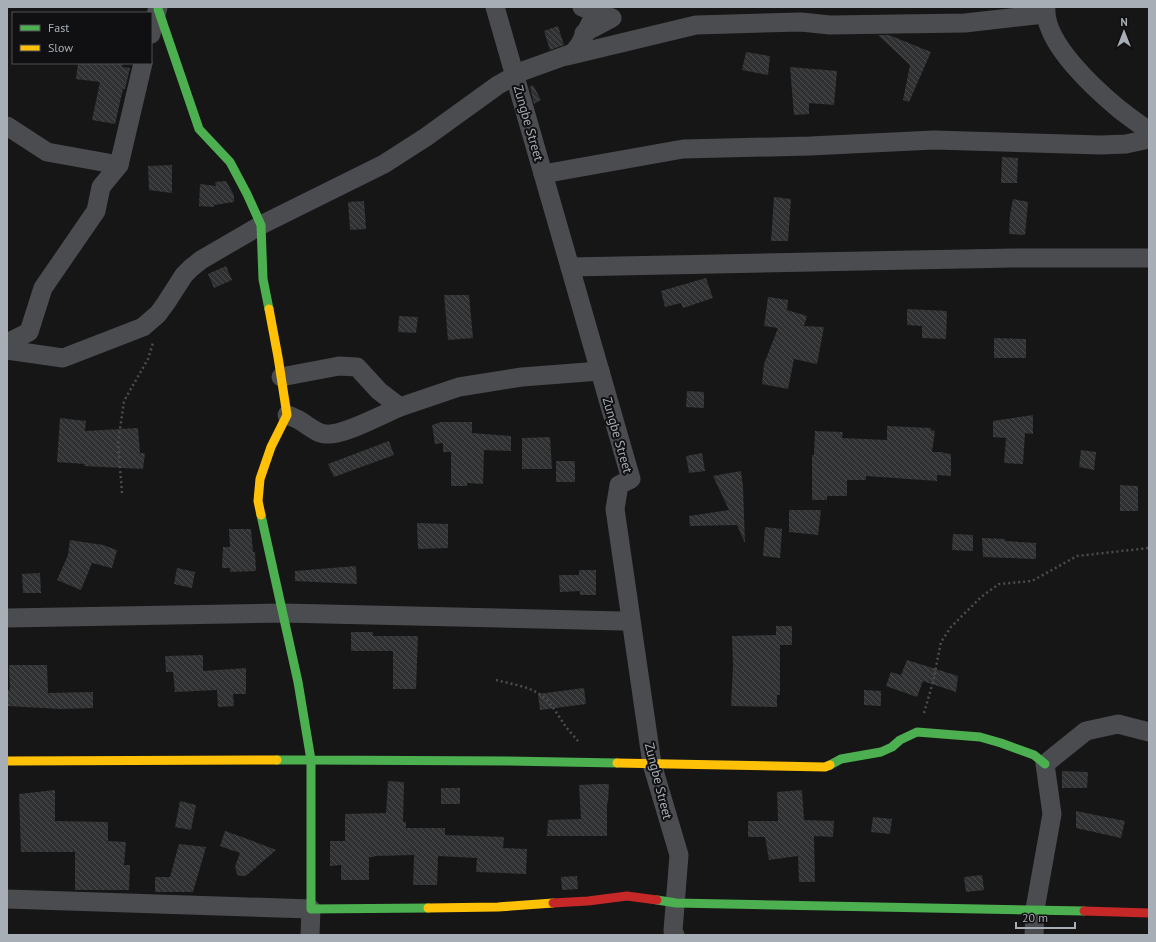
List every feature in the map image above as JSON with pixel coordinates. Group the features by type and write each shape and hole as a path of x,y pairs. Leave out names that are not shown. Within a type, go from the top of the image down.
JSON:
{"street":[{"name":"Zungbe Street","path":"495,7 631,479 619,485 615,509 652,764 679,855 673,931 675,935"},
{"path":"152,30 158,8"},
{"path":"158,8 199,129 230,162 261,225 263,279 287,415 271,447 260,479 258,501 298,682 311,760 310,935"},
{"path":"7,350 63,358 142,327 158,314 184,275 201,260 261,225 384,164 498,85 523,71 573,53 580,44 589,10 612,18 513,69"},
{"path":"513,69 696,25 801,22 830,26 966,23 1046,11 1049,29 1069,59 1089,82 1120,110 1149,131"},
{"path":"7,343 29,332 43,288 96,211 101,187 119,165 143,64"},
{"path":"7,126 47,152 119,165"},
{"path":"543,174 683,149 810,146 934,140 1101,145 1126,144 1149,139"},
{"path":"570,267 1005,258 1149,258"},
{"path":"281,377 339,366 357,367 379,391 400,406"},
{"path":"287,415 326,434 338,433 348,430 400,406 459,387 522,377 600,371"},
{"path":"7,618 283,613 622,620"},
{"path":"1045,764 1086,731 1118,724 1149,732"},
{"path":"7,761 500,760 825,767 841,759 881,752 892,747 900,740 918,732 980,737 1034,755 1045,764 1052,814 1035,909 1034,935"},
{"path":"7,899 311,909 498,907 588,901 627,896 676,903 1035,909 1149,913"}],"path":[{"path":"122,493 118,443 124,401 148,359 154,340 158,314"},
{"path":"918,732 934,682 941,642 951,627 981,597 999,584 1032,581 1077,556 1149,548"},
{"path":"496,680 534,691 542,695 580,743"}],"building":[{"path":"558,26 564,45 550,50 544,31"},
{"path":"878,35 889,35 931,52 909,102 903,100 910,65"},
{"path":"746,52 770,56 768,75 742,70"},
{"path":"78,64 123,64 122,67 130,68 125,89 123,89 115,124 92,120 100,82 76,79"},
{"path":"790,67 837,71 834,105 809,103 809,114 794,115"},
{"path":"533,85 541,100 534,104 530,87"},
{"path":"1002,157 1018,158 1017,183 1001,183"},
{"path":"172,165 172,193 149,190 148,166"},
{"path":"226,181 234,195 234,202 214,205 214,207 199,206 200,184 216,186 215,182"},
{"path":"774,197 791,199 788,241 771,241"},
{"path":"1013,199 1028,202 1025,235 1009,234"},
{"path":"364,201 366,229 350,230 348,202"},
{"path":"226,266 232,280 214,288 208,274"},
{"path":"706,278 713,298 683,308 681,303 665,307 661,291"},
{"path":"444,295 469,295 473,338 448,340"},
{"path":"768,297 788,300 787,310 807,316 804,326 824,327 817,364 794,359 788,389 762,384 764,364 778,328 764,326"},
{"path":"907,309 947,311 946,339 922,338 922,326 907,325"},
{"path":"399,316 418,317 416,333 398,332"},
{"path":"994,338 1026,339 1026,358 994,358"},
{"path":"687,391 704,392 704,408 686,407"},
{"path":"1033,415 1033,434 1025,433 1023,464 1004,463 1006,438 993,437 993,421"},
{"path":"60,418 86,421 85,431 138,428 140,453 145,453 143,469 84,466 85,464 57,462"},
{"path":"441,422 472,422 472,433 511,436 511,451 484,450 483,484 467,483 467,486 451,486 451,452 443,452 443,443 435,444 432,425"},
{"path":"887,426 931,428 931,430 935,431 932,452 951,454 951,476 937,475 937,481 866,476 866,480 847,480 847,496 827,496 827,500 812,500 812,455 814,455 815,431 843,432 842,438 887,440"},
{"path":"550,437 552,469 522,469 522,438"},
{"path":"389,441 394,455 334,477 328,464"},
{"path":"1081,450 1096,452 1094,470 1079,467"},
{"path":"702,453 705,471 689,473 686,456"},
{"path":"556,461 575,461 575,482 556,482"},
{"path":"741,471 745,543 737,525 690,526 689,516 729,510 713,476"},
{"path":"1120,485 1138,486 1138,511 1120,511"},
{"path":"789,510 821,510 818,535 789,532"},
{"path":"417,523 448,524 448,548 418,549"},
{"path":"765,527 782,529 780,558 763,556"},
{"path":"229,529 251,529 253,552 255,552 256,571 230,572 230,568 222,568 223,547 230,547"},
{"path":"953,534 973,535 973,551 952,550"},
{"path":"982,538 1036,543 1036,559 983,557"},
{"path":"70,540 103,545 117,550 112,568 92,563 81,590 57,580 68,555"},
{"path":"356,566 357,584 295,581 295,571"},
{"path":"177,568 195,572 192,588 174,584"},
{"path":"579,570 596,570 596,595 580,595 580,591 560,592 559,575 579,575"},
{"path":"40,573 41,593 23,593 22,574"},
{"path":"776,626 792,626 792,645 780,645 780,695 777,695 777,707 731,706 733,666 732,636 776,635"},
{"path":"351,632 373,632 373,636 418,636 416,689 393,689 393,651 351,651"},
{"path":"203,655 203,671 246,668 246,694 233,694 234,706 218,707 217,690 175,692 173,672 166,672 165,656"},
{"path":"907,660 958,676 956,692 923,681 917,697 886,686 891,672 901,675"},
{"path":"9,665 47,665 48,693 93,692 93,708 61,709 7,706 7,690 10,690"},
{"path":"584,688 586,704 540,710 538,694"},
{"path":"864,690 881,691 881,706 864,705"},
{"path":"1062,771 1088,772 1087,788 1062,788"},
{"path":"388,781 404,782 403,822 406,822 406,828 445,828 445,835 504,837 503,848 527,849 526,874 476,872 477,858 438,856 437,885 413,885 414,855 374,856 369,857 369,880 341,880 341,865 330,866 330,841 345,841 345,814 386,813"},
{"path":"609,784 607,803 607,836 547,836 548,820 581,819 579,785"},
{"path":"441,788 460,788 460,804 441,804"},
{"path":"55,790 55,821 108,822 108,841 126,842 124,865 130,865 129,890 75,890 75,852 21,852 19,794"},
{"path":"802,790 804,820 834,821 833,837 814,836 815,882 799,882 798,856 769,860 765,837 748,837 748,821 778,821 777,792"},
{"path":"180,801 196,805 191,830 175,827"},
{"path":"1076,811 1125,821 1121,838 1076,828"},
{"path":"873,817 892,819 890,834 871,832"},
{"path":"225,831 276,850 247,875 240,876 237,874 235,867 240,853 220,846"},
{"path":"179,844 206,847 193,892 155,892 155,877 170,877"},
{"path":"982,875 984,890 966,892 964,877"},
{"path":"577,876 578,889 562,890 561,877"}],"traffic: fast":[{"path":"158,9 199,129 230,162 261,225 263,279 269,309"},
{"path":"261,515 298,682 311,760 617,763"},
{"path":"830,765 841,759 881,752 892,747 900,740 917,732 980,737 1034,755 1045,764"},
{"path":"277,760 311,760 311,909 428,908"},
{"path":"657,900 676,903 1084,911"}],"traffic: slow":[{"path":"261,515 258,501 260,479 271,447 287,415 269,309"},
{"path":"7,761 277,760"},
{"path":"617,763 825,767 830,765"},
{"path":"428,908 498,907 553,903"}],"traffic: jam":[{"path":"553,903 588,901 627,896 657,900"},
{"path":"1084,911 1149,913"}]}
